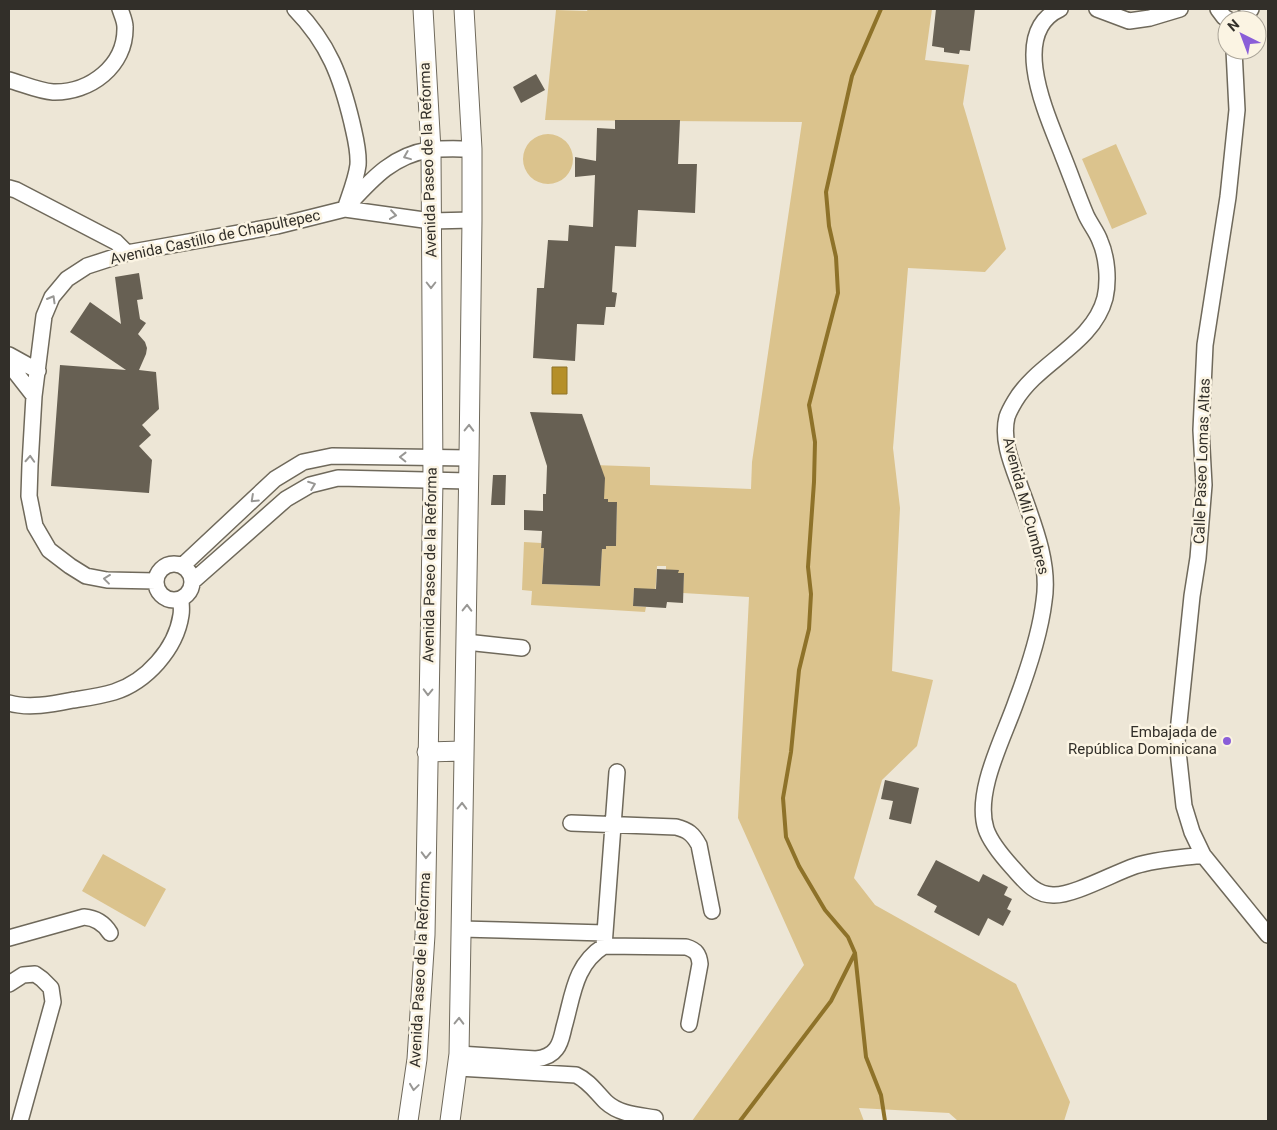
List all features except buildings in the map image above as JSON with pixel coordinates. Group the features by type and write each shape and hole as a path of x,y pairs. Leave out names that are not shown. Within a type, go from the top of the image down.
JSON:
{"main road":[{"name":"Avenida Paseo de la Reforma","path":"408,1121 417,1059 425,935 432,480 431,150 423,9"},
{"path":"450,1121 458,1061 469,480 472,149 464,9"},
{"path":"427,752 463,751"}],"street":[{"path":"9,80 51,92 85,87 99,78 115,62 124,43 125,26 120,9"},
{"path":"295,9 312,26 331,56 346,98 358,148 358,165 354,184 345,209"},
{"name":"Avenida Mil Cumbres","path":"1060,9 1044,21 1038,33 1034,64 1037,85 1087,217 1100,240 1107,272 1105,298 1094,320 1078,339 1033,377 1008,414 1005,430 1008,452 1041,552 1046,578 1044,603 1032,654 990,770 983,803 986,830 1002,856 1027,884 1041,894 1056,896 1071,892 1136,865 1203,855"},
{"path":"1097,9 1129,21 1150,18 1180,9"},
{"name":"Calle Paseo Lomas Altas","path":"1234,60 1237,110 1228,197 1205,345 1201,430 1204,485 1198,558 1192,596 1177,742 1184,806 1192,832 1203,855 1268,935"},
{"path":"345,209 372,179 385,168 405,156 431,150 472,149"},
{"path":"11,194 116,242 127,253"},
{"name":"Avenida Castillo de Chapultepec","path":"156,581 107,580 86,576 49,550 35,526 30,496 34,396 44,316 52,297 67,279 87,266 127,253 277,226 345,209 431,221 472,220"},
{"path":"9,355 38,371"},
{"path":"9,364 34,396"},
{"path":"182,566 275,479 303,462 332,456 469,458"},
{"path":"193,581 189,572 176,564 164,567 158,573 156,581 161,595 174,601 181,600 191,590 193,581 286,499 310,485 338,478 469,480"},
{"path":"9,703 18,706 54,704 115,692 137,680 156,665 172,640 181,615 181,600"},
{"path":"466,642 522,648"},
{"path":"458,1061 536,1059 547,1057 556,1050 561,1039 579,973 585,962 604,940 617,772"},
{"path":"571,823 676,827 686,830 694,836 699,845 712,911"},
{"path":"9,938 84,917 102,923 110,933"},
{"path":"461,929 686,947 694,950 699,956 700,964 689,1024"},
{"path":"9,984 22,975 34,974 51,988 53,1002 20,1121"},
{"path":"458,1061 576,1075 590,1084 614,1108 631,1114 655,1118"}],"shaded area":[{"path":"588,9 932,9 925,60 969,65 963,104 1006,249 985,272 908,268 893,448 900,508 892,671 933,680 917,746 882,780 854,878 875,905 1016,984 1070,1102 1064,1121 958,1121 949,1113 859,1108 864,1121 692,1121 804,965 738,818 749,597 683,593 684,573 678,573 678,570 666,572 666,566 657,566 655,597 634,588 633,606 646,607 645,612 531,605 532,591 522,590 524,542 541,543 541,548 544,548 542,584 600,586 602,549 606,549 606,546 616,546 617,502 608,502 608,499 604,499 594,465 650,467 650,485 751,489 752,462 802,122 545,120 556,10 587,11"},
{"path":"548,134 562,138 569,145 573,159 569,173 562,180 548,184 534,180 527,173 523,159 527,145 534,138"},
{"path":"1116,144 1147,214 1112,229 1082,159"},
{"path":"552,367 567,367 567,394 552,394"},
{"path":"103,854 166,889 145,927 82,891"}],"waterway":[{"path":"881,9 852,76 826,192 829,226 836,257 838,293 809,405 815,442 808,567 811,594 809,629 799,670 791,752 783,798 786,837 799,866 825,910 848,937 855,953 866,1057 881,1095 885,1121"},
{"path":"740,1121 831,1001 855,953"}],"place":[{"name":"Embajada de República Dominicana","path":"1227,741"}]}
